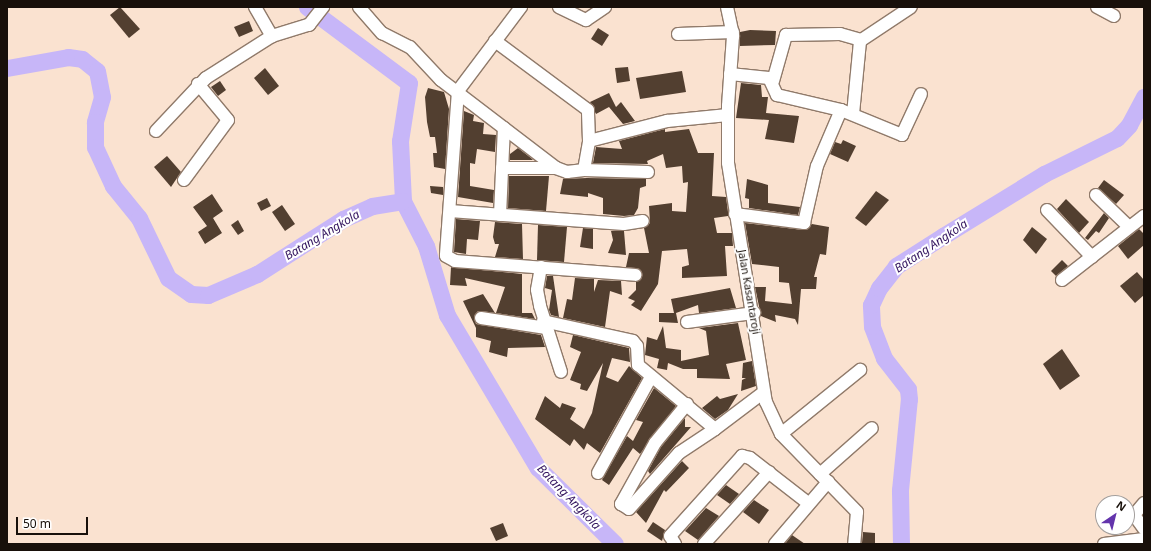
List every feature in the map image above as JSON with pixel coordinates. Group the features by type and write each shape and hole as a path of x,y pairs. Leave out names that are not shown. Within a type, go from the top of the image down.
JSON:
{"street":[{"path":"255,7 272,36"},
{"path":"359,7 376,28 410,48 434,74 556,168 567,172 584,170 648,172"},
{"path":"521,7 458,91 450,211 445,253 449,259 635,275"},
{"path":"559,7 586,20 605,7"},
{"name":"Jalan Kasantaroji","path":"727,7 733,32 728,116 735,214 754,313 764,392 770,415 781,434 857,512 854,544"},
{"path":"911,7 861,40 840,34 786,35 773,81 772,90 777,95 853,114 902,135 921,94"},
{"path":"1097,7 1114,16"},
{"path":"156,131 198,84 272,36 311,23 322,8"},
{"path":"678,34 733,32"},
{"path":"853,114 861,40"},
{"path":"495,41 585,107 590,115 589,141 584,170"},
{"path":"730,74 773,81"},
{"path":"184,180 228,120 198,84"},
{"path":"735,214 805,222 814,174 841,110"},
{"path":"589,141 667,121 728,116"},
{"path":"500,215 504,128"},
{"path":"502,168 556,168"},
{"path":"1096,194 1128,226"},
{"path":"1047,210 1092,257"},
{"path":"450,211 624,224 643,222"},
{"path":"1062,280 1128,226 1144,216"},
{"path":"541,267 538,290 545,324 561,372"},
{"path":"687,322 754,313"},
{"path":"481,318 545,324 633,340 637,346 636,363 651,377 687,404 714,429"},
{"path":"781,434 860,370"},
{"path":"598,473 651,377"},
{"path":"687,404 655,443 620,503 628,509 679,453 764,392"},
{"path":"774,544 808,503 824,478 872,428"},
{"path":"676,544 670,536 736,459 746,456 808,503"},
{"path":"704,544 769,472"},
{"path":"1144,503 1134,515 1144,529"},
{"path":"1104,544 1144,539"}],"building":[{"path":"120,7 140,29 129,38 110,15"},
{"path":"249,21 253,31 239,37 234,27"},
{"path":"598,28 609,35 602,46 591,39"},
{"path":"750,30 776,31 775,45 740,46 740,32"},
{"path":"628,67 630,81 617,83 615,68"},
{"path":"265,68 279,86 268,95 254,78"},
{"path":"682,71 686,92 640,99 636,78"},
{"path":"220,81 226,90 218,96 211,87"},
{"path":"741,83 761,85 762,97 768,97 766,113 799,116 794,143 765,139 769,120 736,118"},
{"path":"428,88 444,92 449,109 445,169 434,167 433,153 437,153 435,137 430,137 427,122 425,97"},
{"path":"609,93 616,107 621,102 635,121 623,124 609,107 596,114 590,102"},
{"path":"464,111 474,115 473,121 484,123 483,134 496,135 495,152 477,149 475,164 470,163 470,186 494,190 493,203 458,197"},
{"path":"665,129 665,132 689,129 698,153 714,153 712,196 726,197 728,212 728,216 714,218 717,233 732,233 733,246 725,246 727,276 682,278 682,267 689,265 687,249 662,251 658,284 641,311 631,305 635,301 628,298 636,290 636,282 642,275 639,269 626,267 629,253 649,253 644,228 650,223 649,206 672,203 672,211 686,212 688,182 683,183 682,166 666,168 663,154 647,161 648,164 593,163 596,147 622,149 619,141"},
{"path":"843,140 856,146 848,162 830,154 835,142 841,144"},
{"path":"518,148 533,160 510,160 510,154"},
{"path":"167,156 181,172 171,187 154,167"},
{"path":"509,176 549,176 546,211 508,208"},
{"path":"563,179 646,179 646,186 640,188 638,208 634,215 624,216 603,214 603,198 588,193 588,197 560,194"},
{"path":"747,179 768,185 768,203 800,207 798,215 749,208 749,199 745,198"},
{"path":"1104,180 1124,195 1116,204 1098,188"},
{"path":"430,186 443,187 443,195 431,193"},
{"path":"876,191 889,200 866,226 855,218"},
{"path":"212,194 223,211 213,218 222,233 205,244 198,232 207,226 193,207"},
{"path":"267,198 271,206 261,211 257,203"},
{"path":"1066,199 1089,222 1079,233 1057,209"},
{"path":"282,205 295,224 285,231 272,212"},
{"path":"1104,213 1109,218 1099,233 1096,231 1088,240 1085,238"},
{"path":"456,219 480,221 478,240 467,239 466,254 454,252"},
{"path":"238,220 244,231 238,235 231,225"},
{"path":"495,222 522,224 523,259 495,257 499,244 495,244 493,237"},
{"path":"745,223 803,230 812,224 829,227 826,255 820,254 814,277 817,277 816,289 801,289 798,325 795,319 775,315 776,322 761,316 755,287 766,287 765,301 792,304 789,283 779,282 779,267 752,264"},
{"path":"538,225 567,227 564,262 537,260"},
{"path":"1032,227 1047,239 1036,254 1023,240"},
{"path":"583,228 593,229 593,249 580,247"},
{"path":"1139,229 1144,234 1144,245 1128,259 1118,246"},
{"path":"611,231 624,231 626,255 608,253 613,240"},
{"path":"1062,260 1068,266 1056,276 1051,271"},
{"path":"451,267 522,274 522,313 532,313 535,319 496,313 505,287 465,278 467,286 450,285"},
{"path":"1137,272 1144,280 1144,295 1135,303 1120,286"},
{"path":"547,276 553,276 559,317 551,315 549,310 552,290 545,288"},
{"path":"575,278 594,279 594,292 598,280 621,281 622,295 610,291 605,327 563,318 567,299 572,300"},
{"path":"730,288 736,308 699,313 698,305 676,313 678,323 659,322 659,313 674,313 671,299"},
{"path":"483,294 495,313 478,311 474,317 476,324 541,335 545,347 508,348 507,357 489,352 491,341 476,337 476,328 463,301"},
{"path":"738,323 746,360 726,364 730,379 697,378 697,369 683,369 668,363 667,370 657,368 659,359 645,355 647,337 657,340 663,326 666,348 681,350 681,361 709,355 706,331 699,328"},
{"path":"573,335 629,348 630,362 612,358 606,377 618,382 629,366 642,378 600,453 587,443 584,450 574,439 570,446 535,419 545,396 560,408 562,403 576,408 570,419 584,429 592,413 603,363 587,391 580,389 581,384 570,380 581,352 570,347"},
{"path":"1062,349 1080,376 1060,390 1043,364"},
{"path":"752,361 756,386 741,391 742,380 746,378 742,378 743,363"},
{"path":"654,388 676,406 640,454 633,448 609,485 602,480 627,436 633,441 643,422 636,420"},
{"path":"738,394 728,410 715,419 702,408 717,396 720,399"},
{"path":"685,418 685,427 691,427 650,474 648,471 661,447"},
{"path":"682,461 689,468 666,492 664,490 646,523 636,512"},
{"path":"726,485 739,494 730,504 717,495"},
{"path":"754,500 769,510 759,524 743,512"},
{"path":"706,508 719,516 698,540 685,531"},
{"path":"653,522 665,530 662,541 647,531"},
{"path":"503,523 508,536 496,541 490,528"},
{"path":"863,532 875,533 875,544 862,543"},
{"path":"792,535 805,544 785,544"}],"waterway":[{"name":"Batang Angkola","path":"307,7 409,83 400,141 403,201 426,246 447,315 538,468 615,544"},
{"name":"Batang Angkola","path":"7,68 68,57 82,59 97,71 102,97 95,122 95,147 113,186 139,218 168,278 191,294 208,295 257,274 343,219 372,206 403,201"},
{"name":"Batang Angkola","path":"901,544 900,490 909,399 908,389 884,358 872,326 871,305 879,288 896,266 943,236 1044,174 1117,138 1129,125 1144,97"}]}
